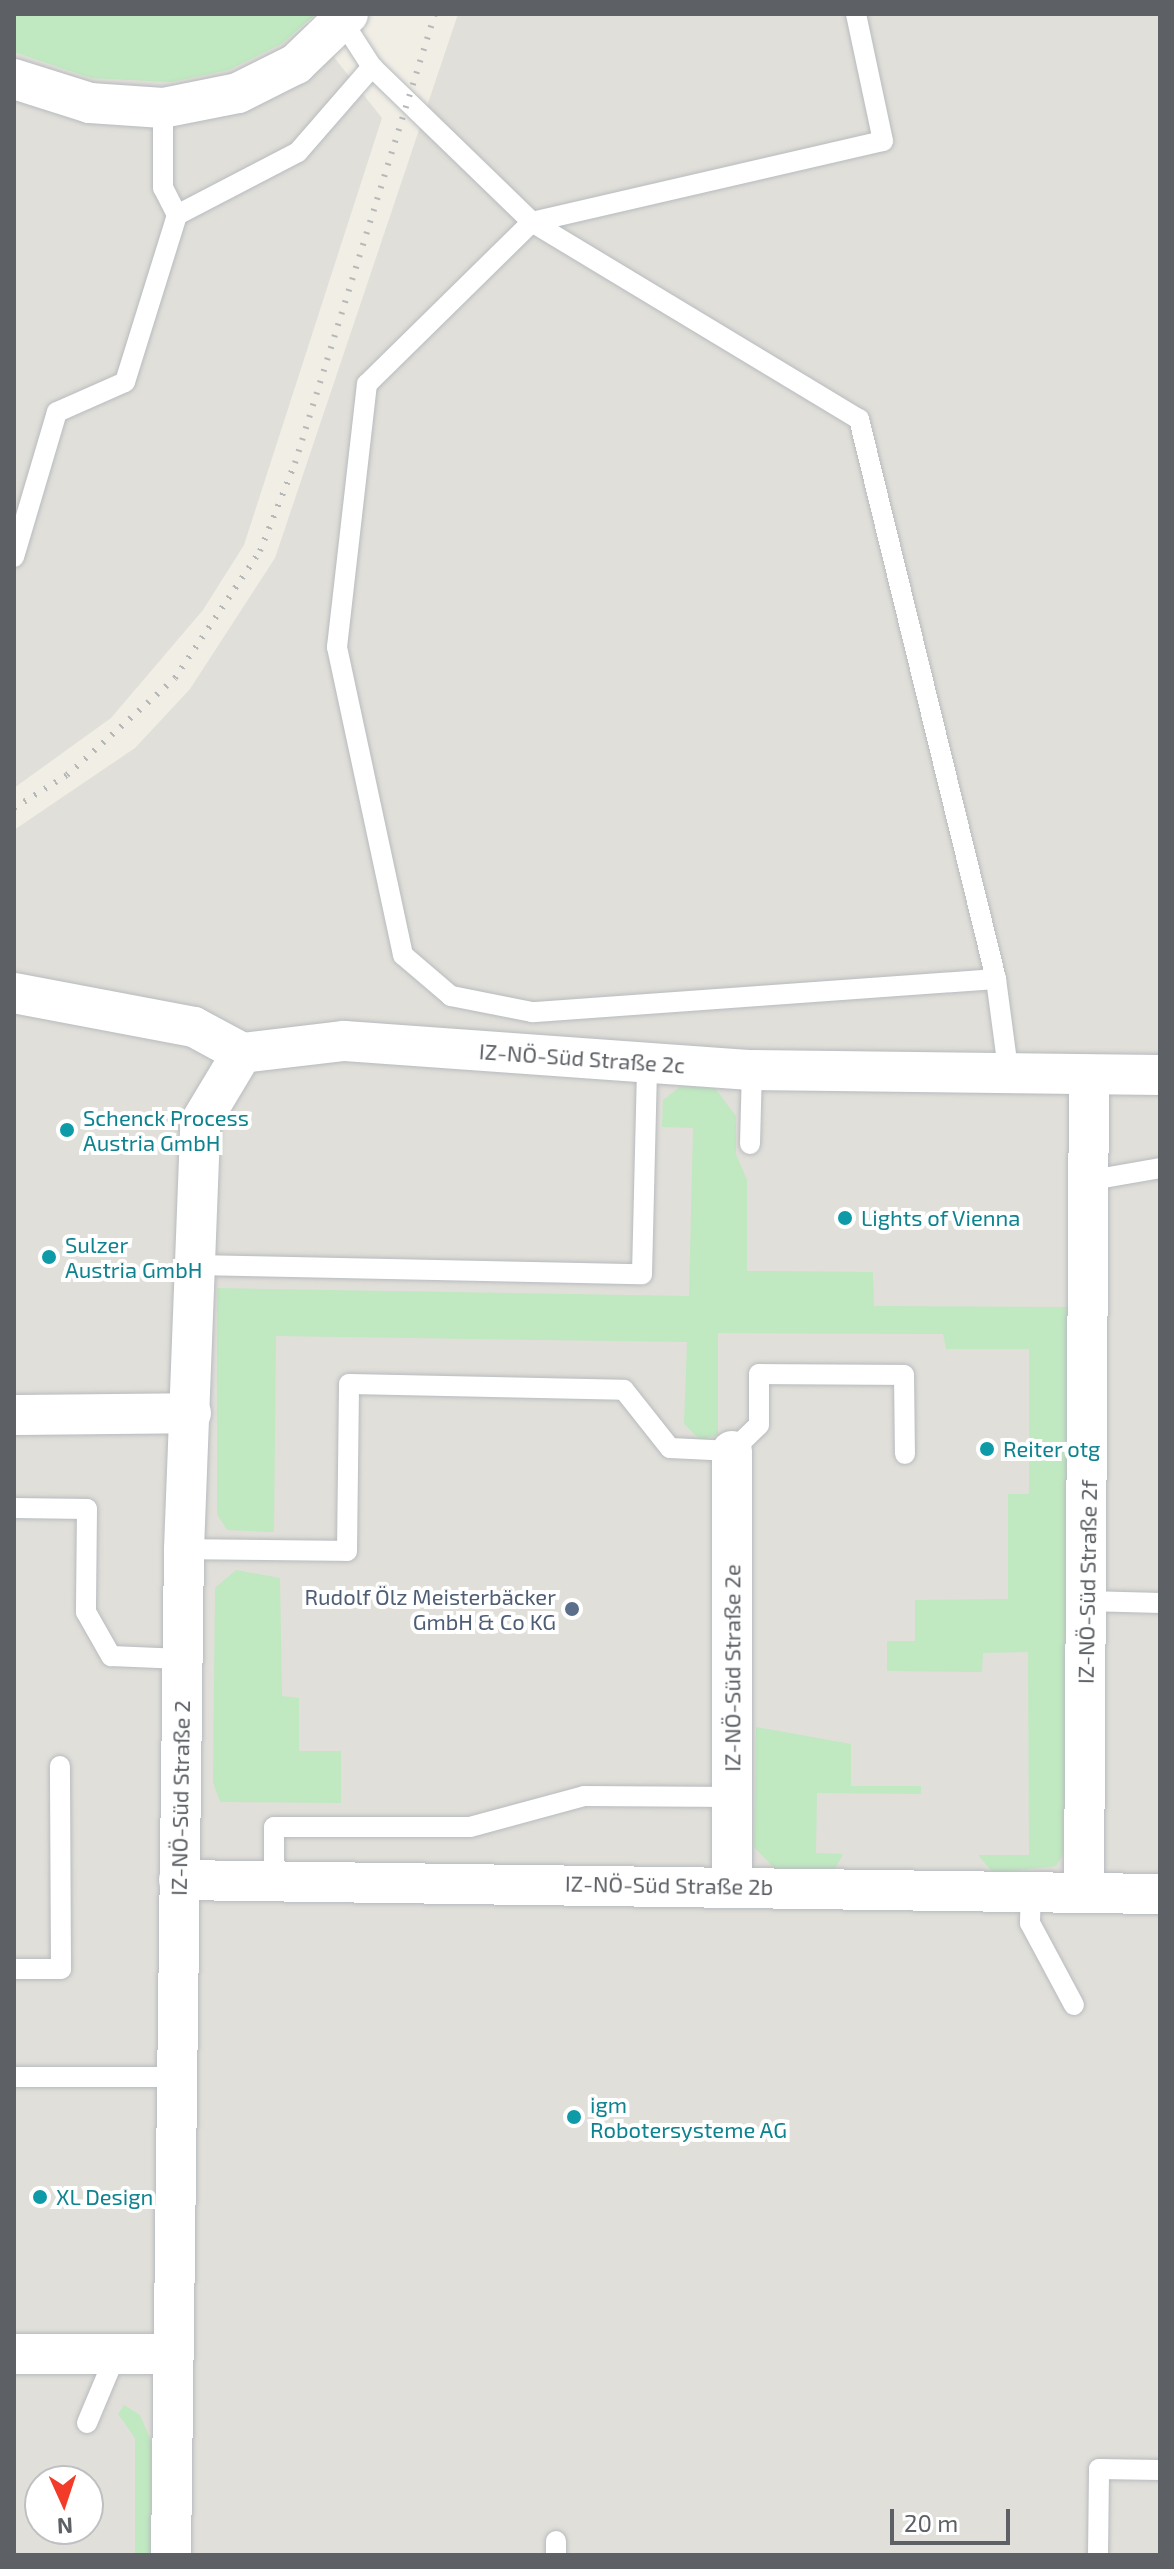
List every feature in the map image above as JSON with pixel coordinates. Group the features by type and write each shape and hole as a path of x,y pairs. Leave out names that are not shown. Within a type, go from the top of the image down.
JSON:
{"street":[{"path":"14,79 90,103 163,108 238,93 296,64 346,18"},
{"path":"14,993 194,1027 242,1053"},
{"name":"IZ-NÖ-Süd Straße 2c","path":"242,1053 344,1041 752,1070 1089,1078 1160,1075"},
{"name":"IZ-NÖ-Süd Straße 2","path":"171,2555 171,2354 184,1549 200,1123 242,1053"},
{"name":"IZ-NÖ-Süd Straße 2f","path":"1084,1893 1092,1180 1089,1078"},
{"path":"14,1415 191,1413"},
{"name":"IZ-NÖ-Süd Straße 2e","path":"732,1451 732,1886"},
{"name":"IZ-NÖ-Süd Straße 2b","path":"179,1880 1160,1894"},
{"path":"14,2354 171,2354"}],"lane":[{"path":"856,14 883,141 532,222 367,384 337,647 403,955 451,996 532,1012 996,979"},
{"path":"346,18 372,67 532,222 859,419 996,979 1009,1076"},
{"path":"177,215 298,152 372,67"},
{"path":"14,557 57,412 125,382 177,215 163,188 163,108"},
{"path":"194,1265 642,1274 647,1062"},
{"path":"750,1144 752,1070"},
{"path":"1092,1180 1160,1168"},
{"path":"184,1549 347,1551 349,1384 624,1390 670,1448 732,1451 759,1425 759,1374 904,1375 905,1454"},
{"path":"14,1508 87,1509 86,1612 111,1656 182,1659"},
{"path":"1087,1601 1160,1603"},
{"path":"14,1969 61,1969 60,1766"},
{"path":"274,1881 274,1827 470,1827 584,1796 732,1797"},
{"path":"1031,1892 1030,1923 1074,2005"},
{"path":"14,2077 176,2077"},
{"path":"87,2423 116,2354"},
{"path":"1098,2555 1099,2469 1160,2470"}],"shaded area":[{"path":"458,14 1160,14 1160,2555 14,2555 14,830 135,748 190,689 275,558"},
{"path":"307,23 382,118 244,545 203,610 111,718 14,788 14,52 90,78 283,43"}],"green space":[{"path":"14,14 316,14 283,43 229,70 171,82 90,78 14,52"},
{"path":"681,1086 715,1088 736,1116 736,1154 747,1180 747,1271 873,1272 874,1306 1071,1307 1065,1851 1056,1866 993,1873 978,1855 1029,1855 1028,1652 983,1653 982,1672 887,1671 887,1641 915,1641 915,1600 1008,1599 1008,1494 1029,1494 1029,1349 946,1349 943,1334 718,1333 718,1435 700,1440 684,1424 687,1342 276,1336 274,1532 227,1530 217,1514 217,1288 689,1296 693,1128 662,1127 663,1100"},
{"path":"236,1570 280,1578 282,1696 299,1698 299,1751 341,1751 341,1803 220,1802 213,1782 215,1588"},
{"path":"756,1727 851,1744 851,1786 921,1786 921,1794 817,1793 816,1853 843,1854 840,1860 833,1872 777,1871 754,1847"},
{"path":"124,2405 140,2415 152,2443 154,2555 135,2555 135,2438 118,2414"}],"railway":[{"path":"14,808 67,775 175,678 260,551 295,463 435,14"}],"place":[{"name":"Schenck Process Austria GmbH","path":"67,1130"},
{"name":"Lights of Vienna","path":"845,1218"},
{"name":"Sulzer Austria GmbH","path":"49,1257"},
{"name":"Reiter otg","path":"987,1449"},
{"name":"Rudolf Ölz Meisterbäcker GmbH & Co KG","path":"572,1609"},
{"name":"igm Robotersysteme AG","path":"574,2117"},
{"name":"XL Design","path":"40,2197"}]}
